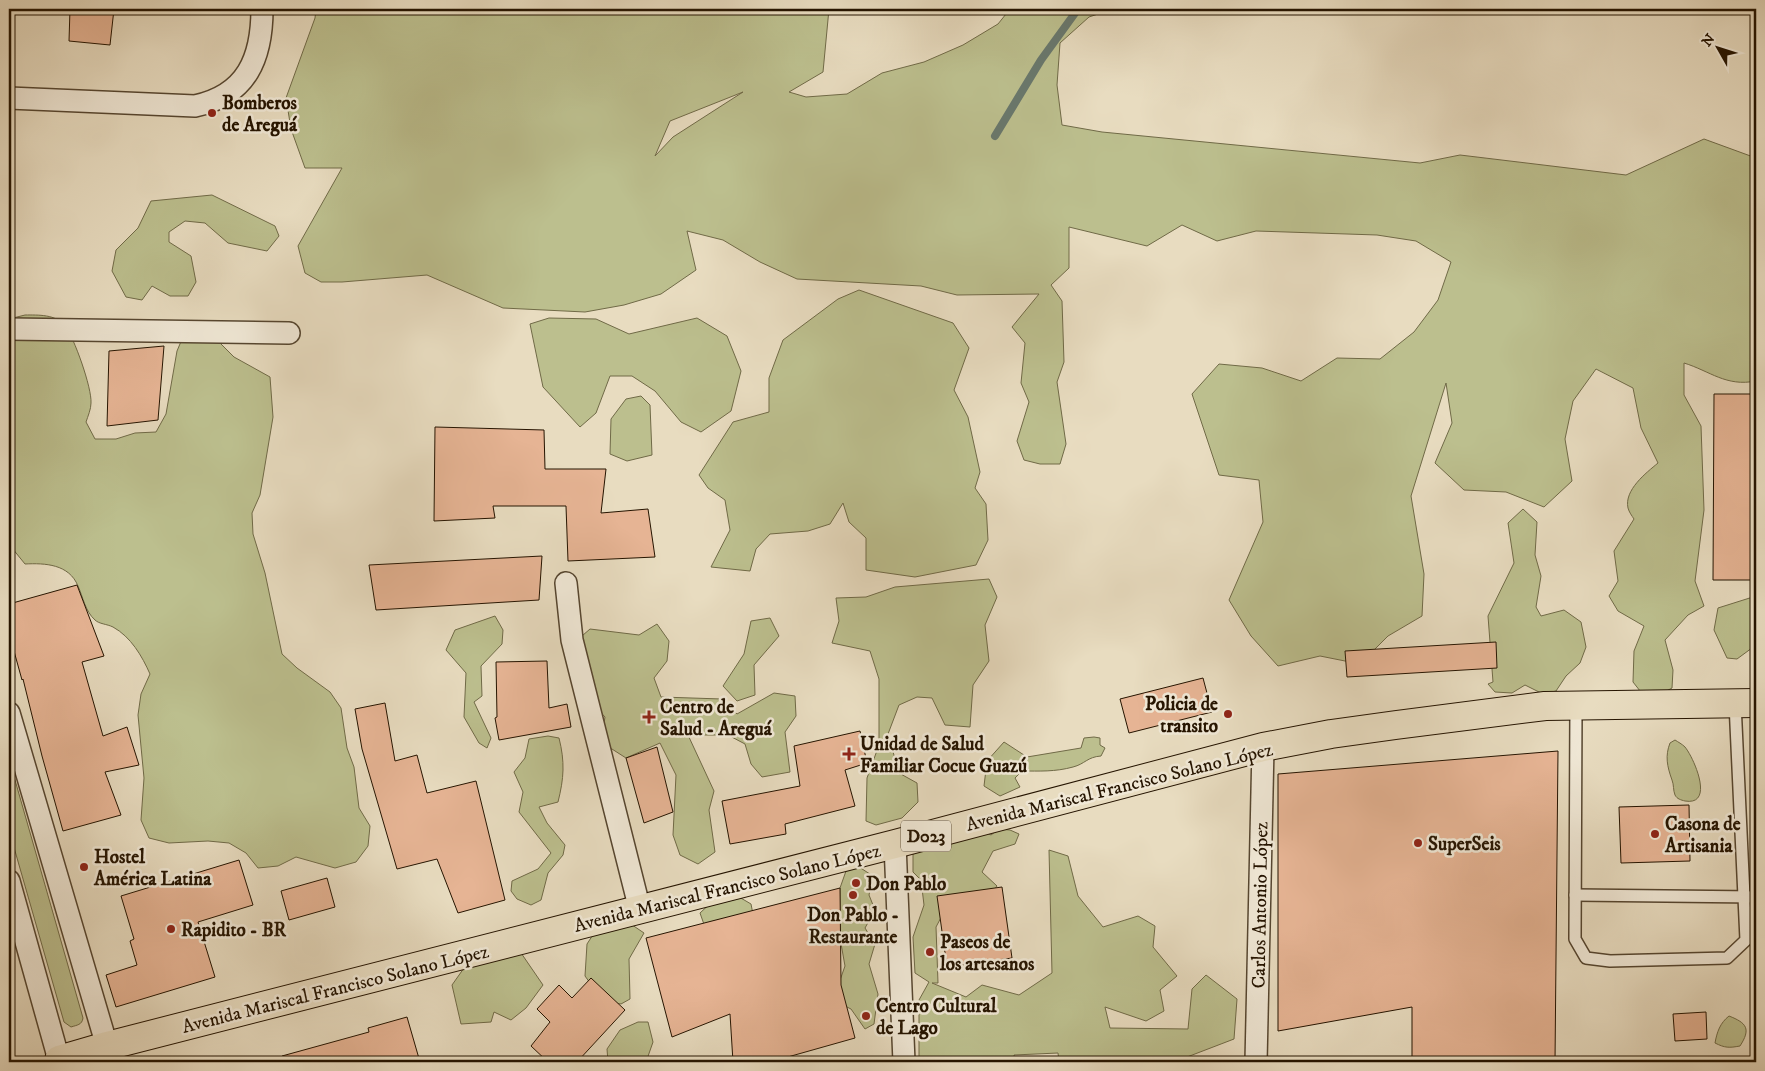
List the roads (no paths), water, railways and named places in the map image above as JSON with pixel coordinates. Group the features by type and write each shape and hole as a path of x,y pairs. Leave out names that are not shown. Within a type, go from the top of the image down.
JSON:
{"main road":[{"name":"Avenida Mariscal Francisco Solano López","path":"59,1061 109,1054 640,910 1263,747 1331,734 1545,706 1746,703"}],"street":[{"path":"9,98 195,106 211,103 225,96 240,84 248,72 258,49 262,25 262,9"},
{"path":"9,329 289,333"},
{"path":"566,583 572,640 640,910"},
{"path":"9,713 109,1054"},
{"name":"Carlos Antonio López","path":"1256,1062 1263,747"},
{"path":"895,844 904,1062"},
{"path":"9,881 59,1061"}],"lane":[{"path":"1576,705 1575,939 1586,958 1610,962 1727,958 1746,940 1751,897 1746,703"},
{"path":"1575,896 1751,897"}],"waterway":[{"path":"995,136 1041,60 1078,9"}],"place":[{"name":"Bomberos de Areguá","path":"212,113"},
{"name":"Policia de transito","path":"1228,714"},
{"name":"Centro de Salud - Areguá","path":"649,717"},
{"name":"Unidad de Salud Familiar Cocue Guazú","path":"849,754"},
{"name":"Casona de Artisania","path":"1655,834"},
{"name":"SuperSeis","path":"1418,843"},
{"name":"Hostel América Latina","path":"84,867"},
{"name":"Don Pablo","path":"856,883"},
{"name":"Don Pablo - Restaurante","path":"853,895"},
{"name":"Rapidito - BR","path":"171,929"},
{"name":"Paseos de los artesanos","path":"930,952"},
{"name":"Centro Cultural de Lago","path":"866,1016"}]}
